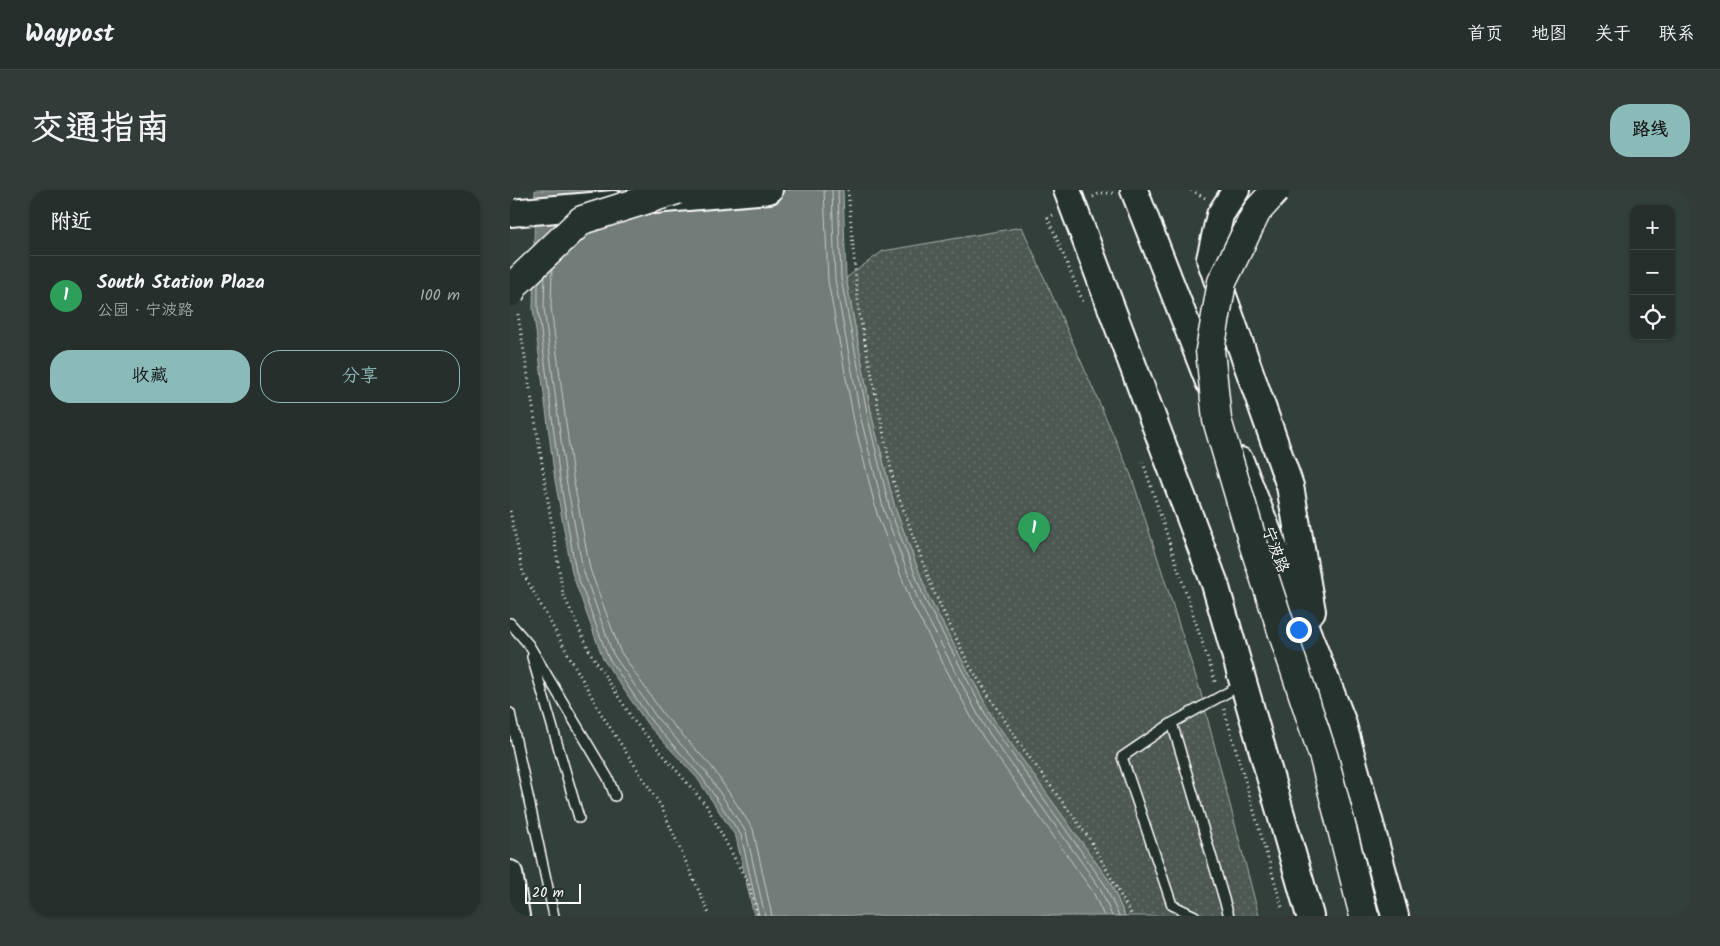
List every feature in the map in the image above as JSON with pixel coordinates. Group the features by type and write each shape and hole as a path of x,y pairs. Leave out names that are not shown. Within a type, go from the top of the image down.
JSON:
{"highway":[{"path":"514,302 516,283 582,220 677,190"},
{"path":"1276,190 1257,211 1222,282 1210,350 1217,420 1254,546 1324,758 1364,916"}],"main road":[{"path":"510,213 769,190"},
{"path":"1068,190 1215,584 1310,916"},
{"name":"宁波路","path":"1134,190 1342,721 1395,916"},
{"path":"1236,190 1220,215 1210,259 1290,486 1309,599 1342,721"},
{"path":"510,873 516,916"}],"lane":[{"path":"510,623 529,645 608,778 615,796"},
{"path":"529,645 579,818"},
{"path":"1195,916 1172,904 1122,757 1172,723 1243,684"},
{"path":"510,713 554,916"},
{"path":"1172,723 1229,916"}],"path":[{"path":"848,190 859,313 894,484 933,590 970,665 1024,750 1088,838 1132,916"},
{"path":"1191,190 1205,198"},
{"path":"1048,218 1085,307"},
{"path":"514,302 564,594 591,654 634,720 706,804 749,885 758,916"},
{"path":"1140,453 1220,697 1285,916"},
{"path":"510,511 523,573 602,715 661,806 710,916"}],"shaded area":[{"path":"1022,227 1131,475 1200,690 1259,916 1125,916 1110,882 994,720 929,598 895,508 872,417 846,278 883,251"}],"water":[{"path":"535,190 843,190 846,278 872,417 895,508 929,598 994,720 1110,882 1125,916 754,916 736,837 697,778 648,725 603,659 572,573 555,480 533,308"}],"place":[{"name":"South Station Plaza","path":"1034,553"}]}
